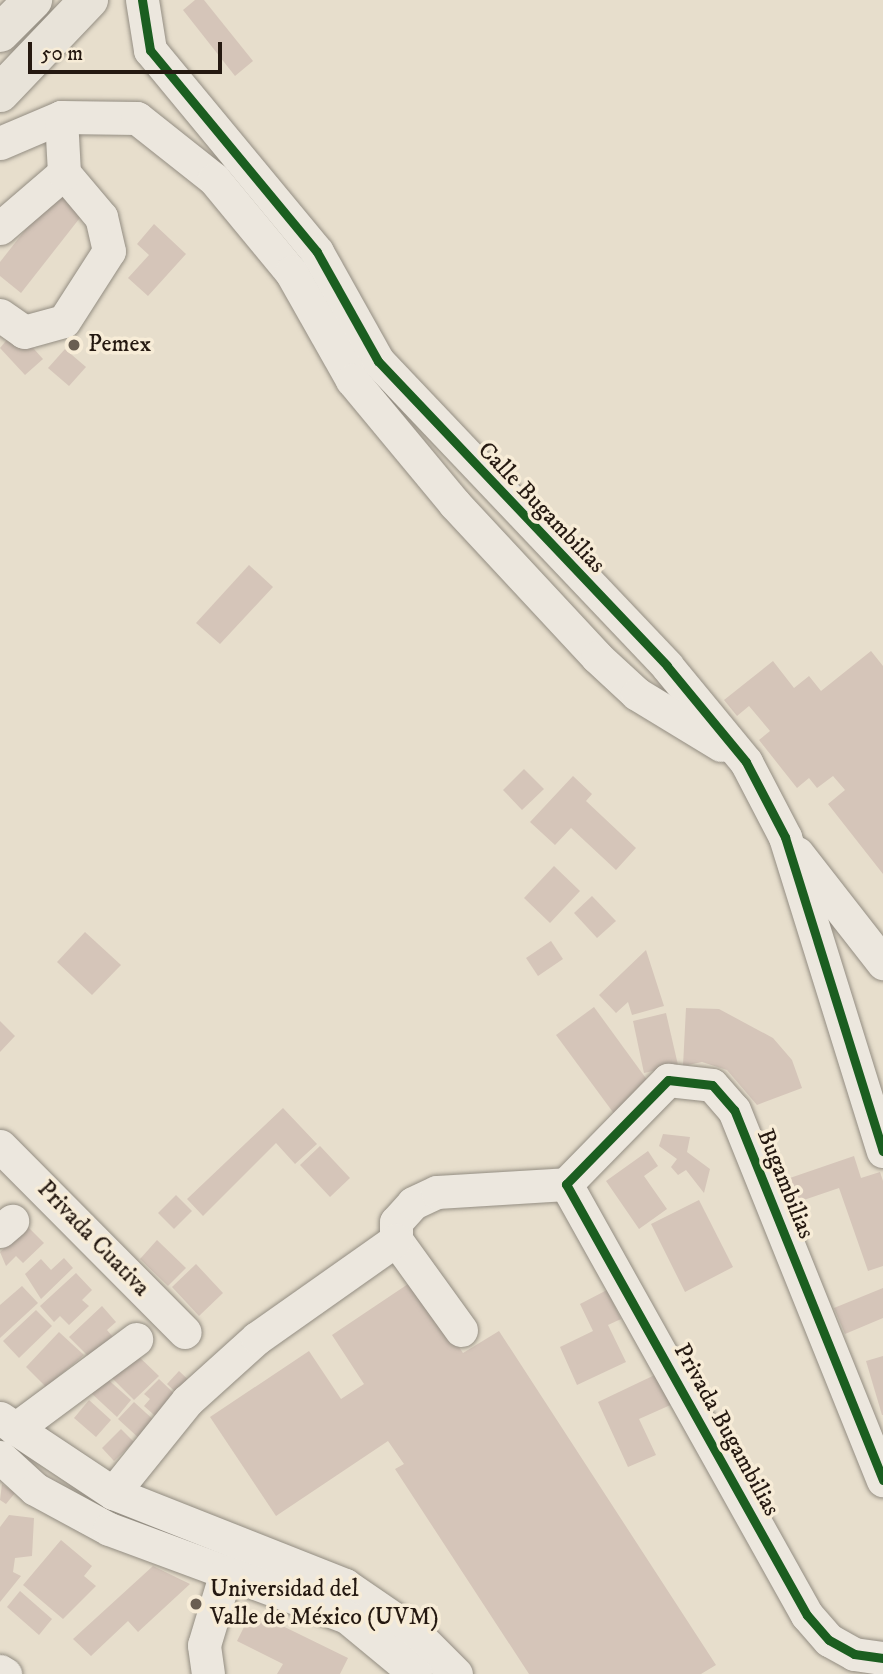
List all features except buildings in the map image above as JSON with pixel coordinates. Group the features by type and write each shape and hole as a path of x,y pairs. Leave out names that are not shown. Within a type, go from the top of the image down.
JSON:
{"main road":[{"path":"0,33 33,0"},
{"path":"0,93 89,0"}],"street":[{"name":"Calle Bugambilias","path":"142,0 150,50 317,252 378,361 667,666 746,762 785,837 883,1151"},
{"path":"0,143 61,117 137,118 214,179 291,272 352,380 454,503 597,657 637,694 746,762"},
{"path":"0,315 24,332 64,321 109,251 101,217 64,173 61,117"},
{"path":"0,228 64,173"},
{"path":"352,380 378,361"},
{"path":"785,837 882,958"},
{"name":"Bugambilias","path":"566,1184 668,1080 712,1085 734,1110 883,1480"},
{"name":"Privada Cuativa","path":"0,1146 185,1332"},
{"path":"461,1330 396,1240 396,1222 413,1203 437,1192 566,1184"},
{"name":"Privada Bugambilias","path":"566,1184 807,1615 829,1640 854,1654 883,1658"},
{"path":"113,1493 187,1401 257,1339 396,1240"},
{"path":"5,1435 136,1339"},
{"path":"5,1435 113,1493 345,1585 415,1633 456,1674"},
{"path":"5,1435 35,1489 109,1529 348,1617 416,1674"},
{"path":"208,1674 204,1645 226,1572"},
{"path":"0,1671 5,1674"}],"cycle path":[{"path":"142,0 150,50 317,252 378,361 667,666 746,762 785,837 883,1151"},
{"path":"883,1480 734,1110 712,1085 668,1080 566,1184 807,1615 829,1640 854,1654 883,1658"}],"place":[{"name":"Pemex","path":"74,345"},
{"name":"Universidad del Valle de México (UVM)","path":"196,1604"}]}
